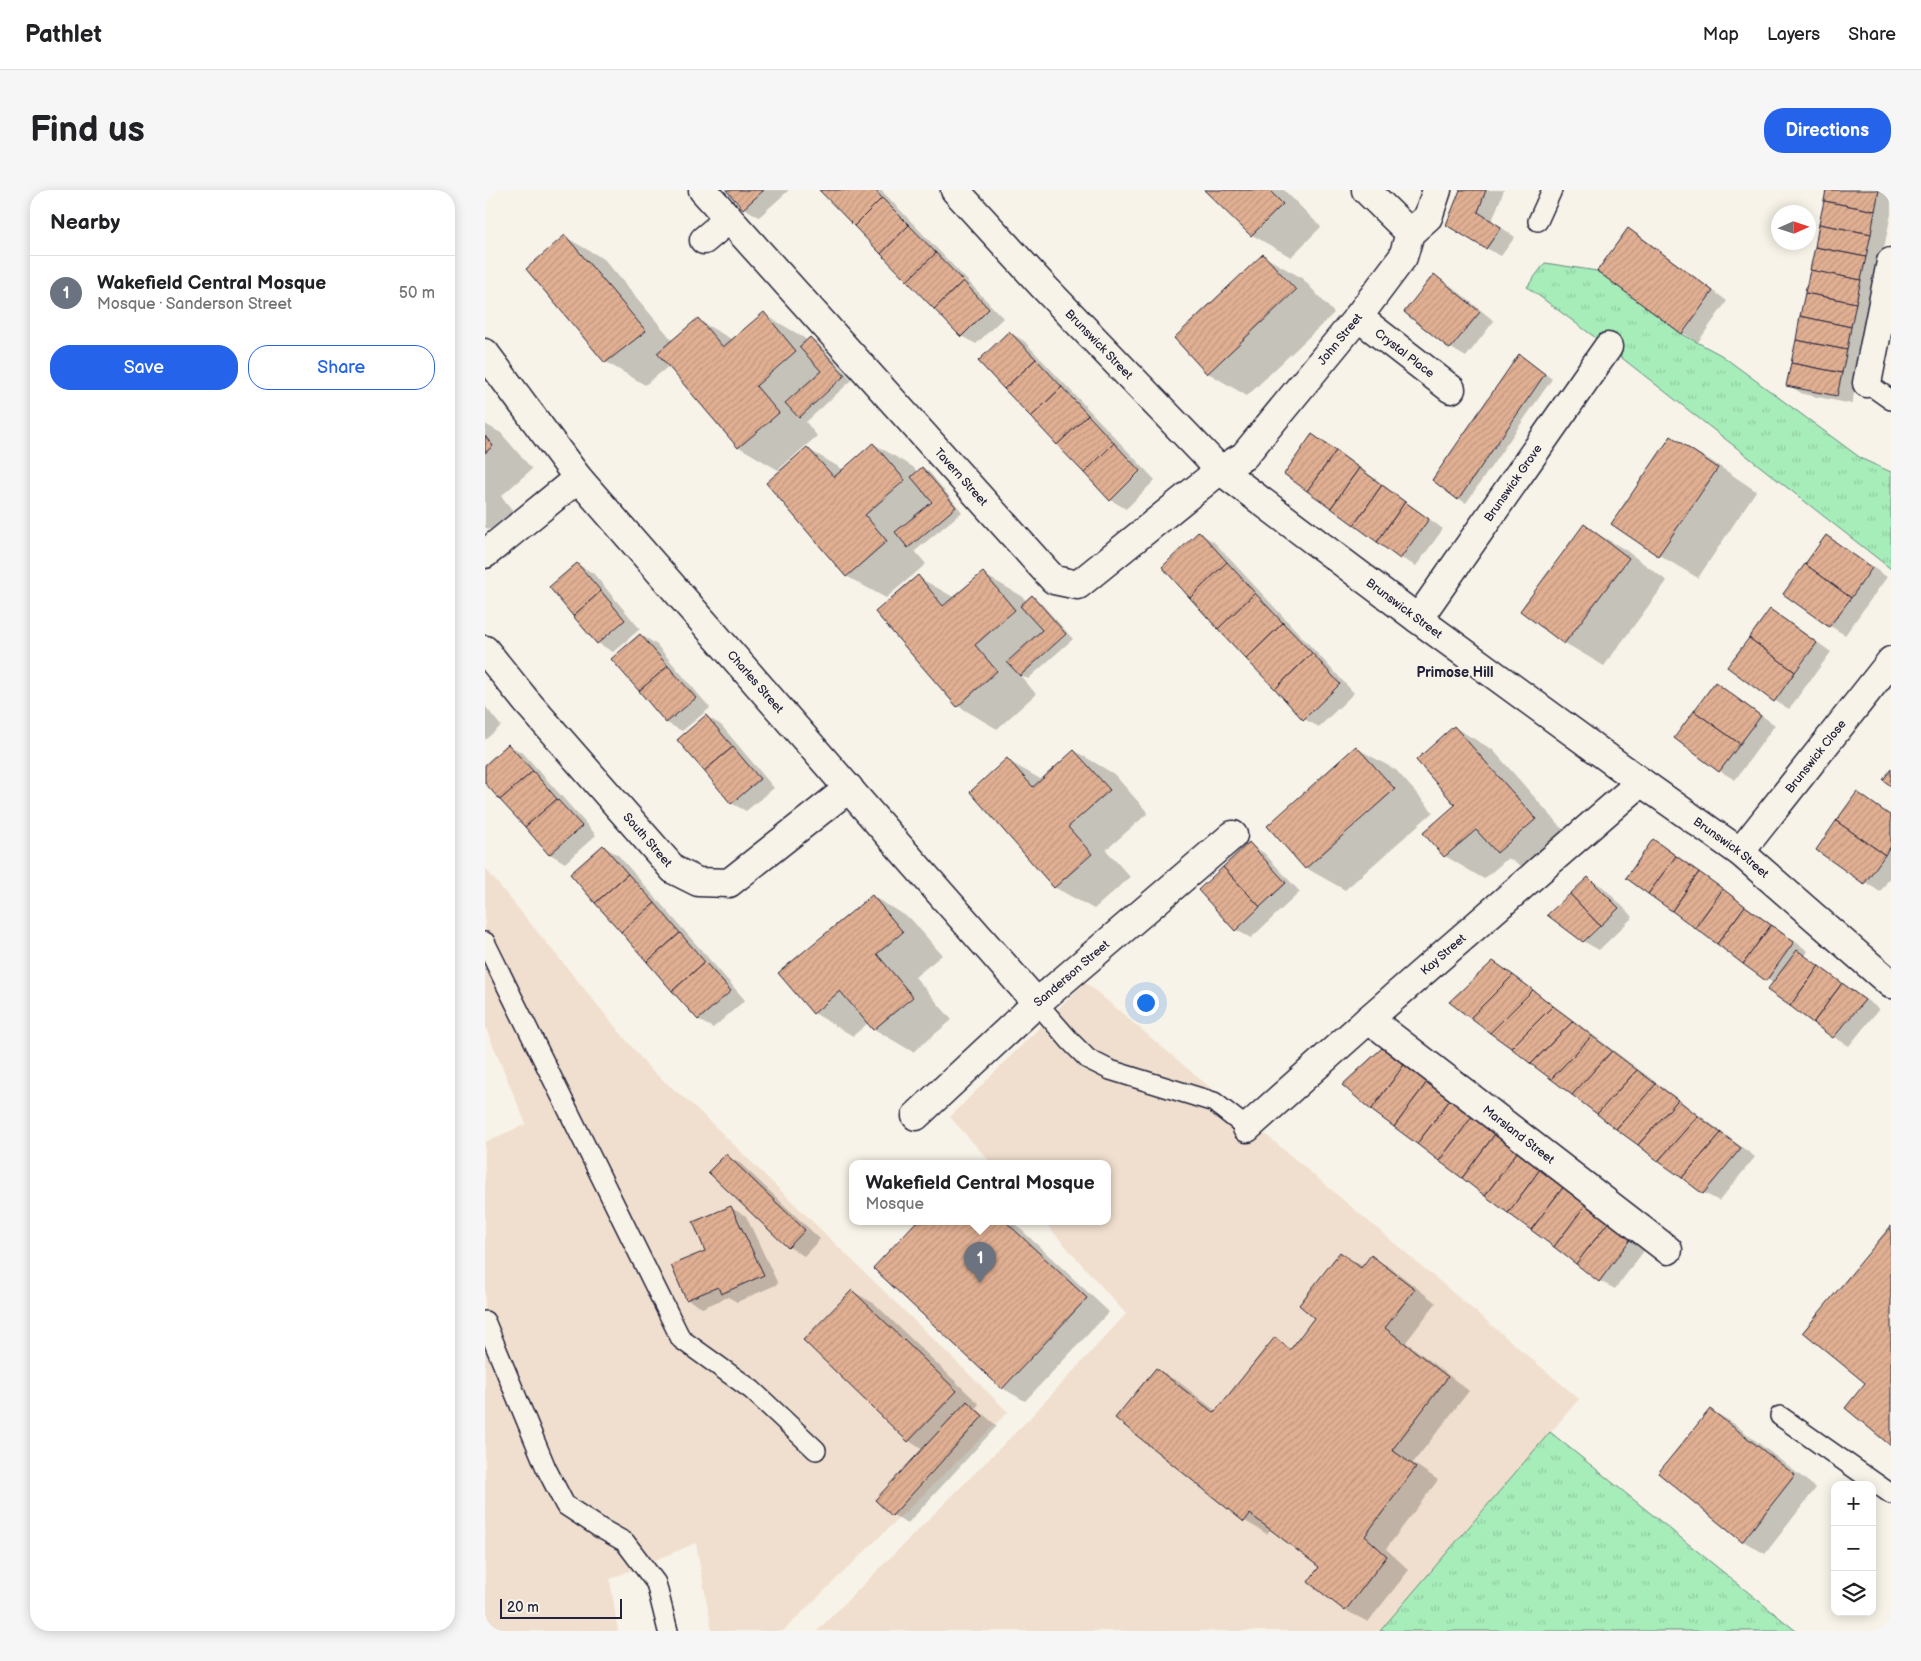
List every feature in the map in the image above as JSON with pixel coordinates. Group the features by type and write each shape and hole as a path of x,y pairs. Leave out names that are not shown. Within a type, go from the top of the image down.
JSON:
{"street":[{"name":"Tavern Street","path":"703,190 1054,580 1078,585 1220,470"},
{"name":"Brunswick Street","path":"955,190 1043,286 1220,470 1418,619 1740,852 1891,984"},
{"path":"1366,190 1410,233 1428,217 1437,190"},
{"path":"704,240 729,219"},
{"name":"John Street","path":"1220,470 1244,456 1358,317 1403,257 1410,233"},
{"path":"1867,383 1891,262"},
{"name":"Crystal Place","path":"1358,317 1451,389"},
{"name":"Brunswick Grove","path":"1418,619 1608,347"},
{"name":"Charles Street","path":"485,352 578,478 1037,1003"},
{"path":"485,554 578,478"},
{"name":"South Street","path":"485,650 526,701 674,870 698,882 729,883 849,788"},
{"name":"Brunswick Close","path":"1740,852 1891,660"},
{"name":"Kay Street","path":"1247,1128 1369,1018 1641,782"},
{"name":"Sanderson Street","path":"915,1116 1037,1003 1233,835"},
{"name":"Marsland Street","path":"1369,1018 1669,1250"}],"lane":[{"path":"1538,221 1552,190"},
{"path":"1867,383 1891,400"},
{"path":"485,942 681,1339 752,1390 816,1450"},
{"path":"1037,1003 1088,1059 1110,1070 1214,1102 1247,1128"},
{"path":"485,1321 546,1468 565,1505 625,1542 656,1583 668,1631"},
{"path":"1780,1416 1891,1494"}],"shaded area":[{"path":"485,868 650,1069 697,1109 1008,1412 783,1631 712,1631 696,1543 610,1579 618,1631 485,1631 485,1142 526,1124 485,1026"},
{"path":"1085,982 1579,1399 1380,1631 817,1631 1028,1420 1126,1314 1047,1225 1111,1225 1111,1160 988,1160 950,1117"}],"green space":[{"path":"1545,263 1597,271 1682,334 1721,355 1862,459 1891,472 1891,569 1608,347 1527,287"},
{"path":"1550,1432 1796,1631 1380,1631"}],"building":[{"path":"726,190 764,190 743,209"},
{"path":"819,190 875,190 882,198 854,226"},
{"path":"1204,190 1269,190 1283,204 1251,236"},
{"path":"1460,190 1486,190 1478,212 1501,227 1486,249 1446,225"},
{"path":"1826,190 1879,190 1875,211 1824,201"},
{"path":"882,198 909,225 881,254 854,226"},
{"path":"1824,201 1875,211 1871,234 1819,224"},
{"path":"1819,224 1871,234 1866,257 1816,247"},
{"path":"909,225 936,253 907,281 881,254"},
{"path":"1628,228 1713,291 1682,334 1597,271"},
{"path":"565,235 646,331 605,363 526,269"},
{"path":"1816,247 1866,257 1861,280 1810,270"},
{"path":"936,253 963,281 934,309 907,281"},
{"path":"1263,254 1296,290 1207,374 1174,338"},
{"path":"1810,270 1861,280 1856,303 1805,293"},
{"path":"1434,274 1480,312 1450,349 1404,312"},
{"path":"963,281 989,309 961,337 934,309"},
{"path":"1805,293 1856,303 1851,327 1800,316"},
{"path":"764,312 796,351 756,386 779,413 738,448 657,353 698,318 723,347"},
{"path":"1800,316 1851,327 1847,350 1796,340"},
{"path":"1009,331 1036,359 1004,389 978,361"},
{"path":"810,337 845,375 799,418 785,403 821,371 799,347"},
{"path":"1796,340 1847,350 1842,373 1791,363"},
{"path":"1519,354 1545,374 1458,500 1432,480"},
{"path":"1036,359 1062,387 1031,417 1004,389"},
{"path":"1791,363 1842,373 1837,396 1786,386"},
{"path":"1062,387 1088,415 1057,445 1031,417"},
{"path":"1088,415 1114,443 1084,473 1057,445"},
{"path":"1312,434 1336,451 1307,491 1284,474"},
{"path":"485,436 493,446 485,453"},
{"path":"1671,436 1718,468 1658,556 1611,524"},
{"path":"873,443 905,480 865,515 887,541 846,577 766,483 807,447 834,477"},
{"path":"1114,443 1140,471 1110,501 1084,473"},
{"path":"1336,451 1359,468 1331,508 1307,491"},
{"path":"922,467 956,507 908,548 895,532 932,502 911,477"},
{"path":"1359,468 1382,485 1354,525 1331,508"},
{"path":"1382,485 1405,502 1377,542 1354,525"},
{"path":"1405,502 1429,519 1400,559 1377,542"},
{"path":"1584,524 1629,558 1564,644 1520,611"},
{"path":"1199,531 1227,562 1190,598 1162,567"},
{"path":"1826,535 1872,568 1851,598 1805,564"},
{"path":"1227,562 1255,593 1218,629 1190,598"},
{"path":"577,563 601,591 573,616 549,587"},
{"path":"1805,564 1851,598 1829,627 1783,594"},
{"path":"983,572 1015,610 975,645 997,671 957,707 875,612 918,575 943,606"},
{"path":"601,591 625,620 597,644 573,616"},
{"path":"1255,593 1283,623 1246,659 1218,629"},
{"path":"1032,595 1066,634 1020,676 1007,662 1042,630 1020,606"},
{"path":"1770,609 1817,643 1795,672 1749,638"},
{"path":"1283,623 1312,653 1275,689 1246,659"},
{"path":"640,634 668,666 639,691 611,659"},
{"path":"1749,638 1795,672 1774,702 1727,667"},
{"path":"1312,653 1340,684 1303,720 1275,689"},
{"path":"668,666 696,698 666,723 639,691"},
{"path":"1715,682 1761,716 1740,744 1694,711"},
{"path":"1694,711 1740,744 1719,772 1674,738"},
{"path":"706,715 733,747 704,771 677,740"},
{"path":"1454,726 1536,819 1497,853 1476,830 1444,857 1423,833 1455,805 1416,760"},
{"path":"508,744 533,771 500,800 485,783 485,765"},
{"path":"1356,746 1395,789 1305,869 1267,826"},
{"path":"733,747 760,779 731,804 704,771"},
{"path":"1074,750 1110,790 1068,827 1092,854 1054,888 970,792 1007,758 1033,787"},
{"path":"1891,769 1891,786 1883,780"},
{"path":"533,771 557,799 525,827 500,800"},
{"path":"1857,792 1891,816 1891,846 1885,855 1836,821"},
{"path":"557,799 582,826 549,855 525,827"},
{"path":"1836,821 1885,855 1864,884 1816,850"},
{"path":"1653,839 1676,856 1648,894 1626,878"},
{"path":"1249,842 1286,883 1260,907 1223,867"},
{"path":"603,845 628,874 595,903 570,874"},
{"path":"1676,856 1699,872 1672,911 1648,894"},
{"path":"1223,867 1260,907 1235,931 1198,890"},
{"path":"1699,872 1723,889 1695,928 1672,911"},
{"path":"628,874 655,903 621,932 595,903"},
{"path":"1588,877 1619,908 1600,926 1570,894"},
{"path":"1723,889 1745,906 1717,944 1695,928"},
{"path":"1570,894 1600,926 1583,942 1547,915"},
{"path":"872,895 903,932 877,954 913,997 873,1030 840,991 813,1014 778,973"},
{"path":"655,903 680,933 647,962 621,932"},
{"path":"1745,906 1771,925 1743,964 1717,944"},
{"path":"1771,925 1794,942 1766,981 1743,964"},
{"path":"680,933 705,962 672,991 647,962"},
{"path":"1797,950 1819,966 1790,1006 1767,990"},
{"path":"1493,961 1513,975 1470,1018 1449,1002"},
{"path":"705,962 731,991 698,1020 672,991"},
{"path":"1819,966 1842,983 1813,1023 1790,1006"},
{"path":"1513,975 1533,990 1490,1033 1470,1018"},
{"path":"1842,983 1865,1000 1833,1038 1813,1023"},
{"path":"1533,990 1553,1006 1511,1048 1490,1033"},
{"path":"1553,1006 1573,1021 1531,1064 1511,1048"},
{"path":"1573,1021 1592,1036 1551,1079 1531,1064"},
{"path":"1592,1036 1612,1051 1572,1095 1551,1079"},
{"path":"1382,1048 1404,1065 1371,1110 1342,1085"},
{"path":"1612,1051 1637,1070 1597,1114 1572,1095"},
{"path":"1404,1065 1427,1082 1394,1127 1371,1110"},
{"path":"1637,1070 1656,1084 1616,1129 1597,1114"},
{"path":"1427,1082 1450,1100 1417,1144 1394,1127"},
{"path":"1656,1084 1678,1100 1638,1145 1616,1129"},
{"path":"1450,1100 1472,1117 1439,1161 1417,1144"},
{"path":"1678,1100 1698,1116 1658,1161 1638,1145"},
{"path":"1698,1116 1721,1133 1682,1178 1658,1161"},
{"path":"1472,1117 1495,1134 1462,1178 1439,1161"},
{"path":"1721,1133 1741,1148 1703,1194 1682,1178"},
{"path":"1495,1134 1518,1151 1485,1196 1462,1178"},
{"path":"1518,1151 1541,1168 1508,1213 1485,1196"},
{"path":"726,1154 805,1230 788,1248 708,1172"},
{"path":"1541,1168 1564,1186 1531,1230 1508,1213"},
{"path":"1564,1186 1587,1203 1554,1247 1531,1230"},
{"path":"1587,1203 1610,1220 1576,1264 1554,1247"},
{"path":"731,1206 764,1275 721,1294 718,1287 686,1300 671,1265 705,1251 693,1222"},
{"path":"1610,1220 1632,1237 1599,1282 1576,1264"},
{"path":"913,1225 1009,1225 1087,1298 1002,1389 873,1268"},
{"path":"1891,1226 1891,1446 1845,1408 1865,1383 1803,1332"},
{"path":"1340,1252 1361,1268 1371,1255 1415,1289 1385,1328 1448,1377 1392,1450 1416,1467 1365,1536 1387,1556 1345,1611 1308,1582 1319,1567 1250,1514 1244,1522 1115,1418 1156,1368 1214,1413 1275,1337 1290,1350 1314,1318 1299,1305"},
{"path":"852,1290 957,1391 908,1442 803,1340"},
{"path":"967,1401 983,1416 892,1516 875,1500"},
{"path":"1710,1409 1795,1475 1742,1542 1658,1473"}],"place":[{"name":"Wakefield Central Mosque","path":"980,1283"}],"district":[{"name":"Primose Hill","path":"1455,672"}]}
